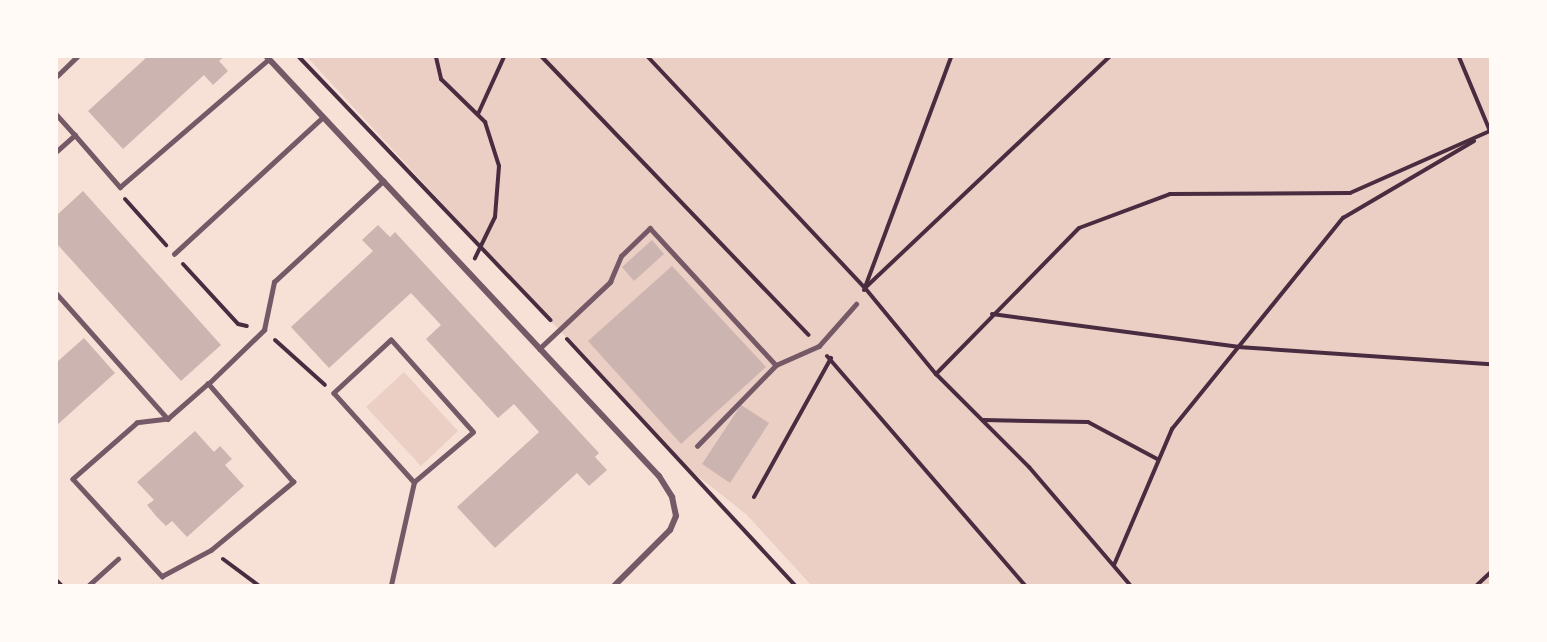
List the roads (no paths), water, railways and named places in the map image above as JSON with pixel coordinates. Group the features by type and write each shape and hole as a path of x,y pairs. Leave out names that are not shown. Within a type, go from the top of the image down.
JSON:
{"street":[{"path":"268,58 659,476 676,516 658,545 615,585"}],"lane":[{"path":"57,76 77,57"},
{"path":"57,115 120,187 268,58"},
{"path":"174,254 323,117"},
{"path":"57,151 75,135"},
{"path":"208,384 293,483 211,550 162,576 73,479 137,423 168,419 208,384 264,330 274,282 383,181"},
{"path":"539,349 610,282 621,256 650,228 776,365"},
{"path":"57,294 168,419"},
{"path":"697,446 776,365 819,346 856,304"},
{"path":"391,585 414,482 473,432 391,340 334,393 414,482"},
{"path":"89,585 118,559"}]}
